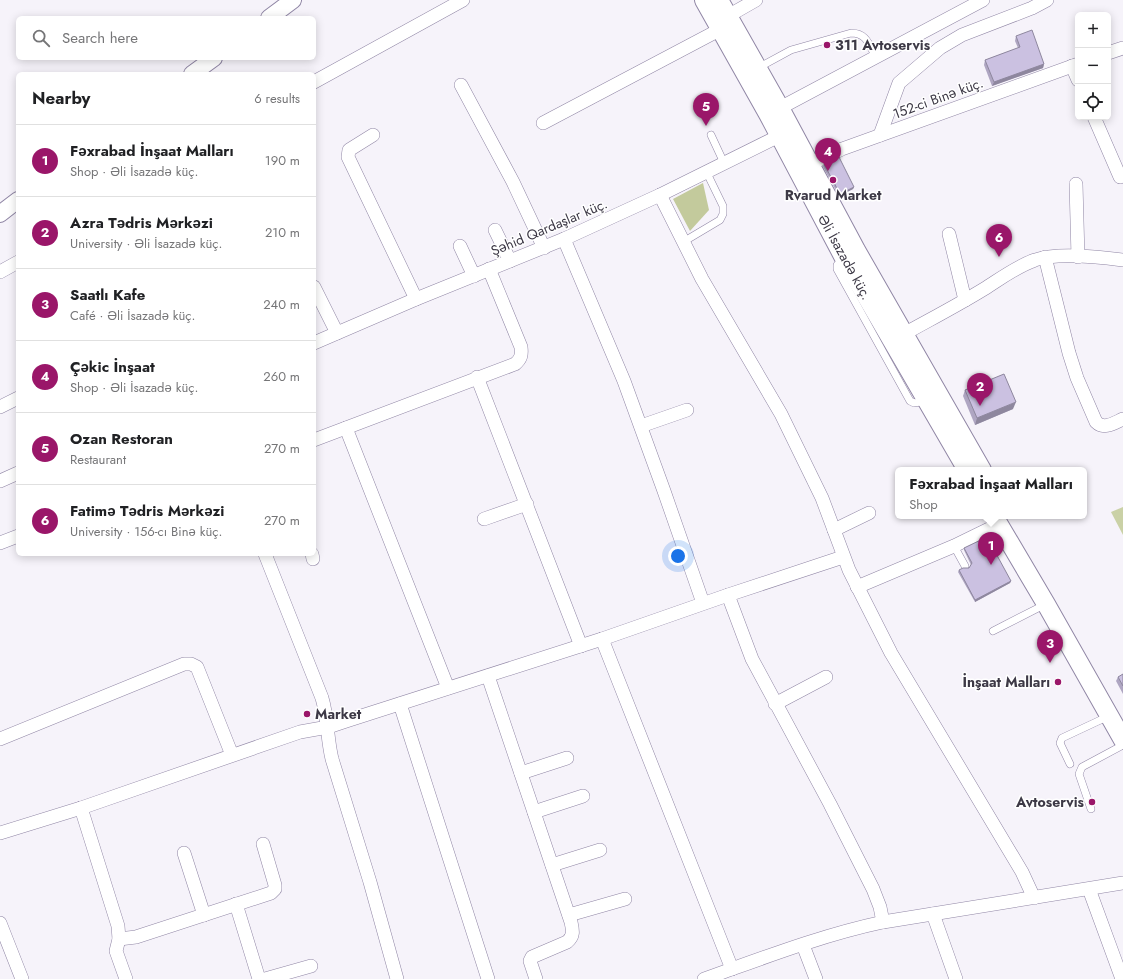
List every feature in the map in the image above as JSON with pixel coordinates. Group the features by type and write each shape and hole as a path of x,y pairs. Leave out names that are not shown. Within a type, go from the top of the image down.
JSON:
{"main road":[{"name":"Əli İsazadə küç.","path":"704,0 724,23 758,68 774,111"},
{"name":"Əli İsazadə küç.","path":"719,0 724,23 774,111 844,258 965,467"},
{"name":"Əli İsazadə küç.","path":"785,133 810,164 856,250 980,467"},
{"path":"1004,519 1046,604 1116,716"},
{"path":"1004,519 1116,716 1123,740"}],"street":[{"path":"272,16 294,0"},
{"path":"316,81 463,0"},
{"path":"543,123 724,23 756,0"},
{"path":"774,111 983,0"},
{"path":"880,135 898,83 940,48 962,35 1032,8 1047,0"},
{"path":"1111,52 1123,48"},
{"path":"195,72 211,60"},
{"name":"152-ci Binə küç.","path":"810,164 842,149 1075,65"},
{"path":"461,85 513,182 544,248"},
{"path":"1095,120 1120,178"},
{"name":"Şəhid Qardaşlar küç.","path":"316,342 416,299 564,240 660,195 785,133"},
{"path":"373,135 349,150 348,157 416,299"},
{"path":"1076,184 1078,257"},
{"path":"660,195 710,293 781,414 822,498 843,557 891,653 1022,872 1034,898"},
{"path":"0,214 16,202"},
{"path":"495,230 510,261"},
{"path":"949,234 964,300"},
{"path":"564,240 624,381 703,603"},
{"path":"460,246 474,276"},
{"path":"904,334 1022,265 1034,260 1045,258 1078,257 1123,260"},
{"path":"1045,258 1068,353 1096,422 1099,425 1106,426 1123,419"},
{"path":"0,272 16,263"},
{"path":"316,439 477,377 515,364 519,360 522,352 521,347 489,269"},
{"path":"316,291 337,333"},
{"path":"477,377 581,646"},
{"path":"0,407 16,399"},
{"path":"641,426 688,410"},
{"path":"346,428 448,688"},
{"path":"0,481 16,474"},
{"path":"484,519 527,504"},
{"path":"834,530 869,513"},
{"path":"857,587 954,546 1001,519"},
{"path":"0,542 16,537"},
{"path":"266,556 322,698 326,713 332,759 370,882 397,979"},
{"path":"0,833 81,808 300,732 328,727 581,646 703,603 843,557"},
{"path":"728,595 752,659 830,804 873,889 880,907 883,922"},
{"path":"602,639 732,969"},
{"path":"0,738 184,664 191,664 197,667 232,755"},
{"path":"488,676 569,915 573,932 571,938 567,942 532,957 530,961 536,979"},
{"path":"775,704 826,677"},
{"path":"400,704 488,979"},
{"path":"521,774 567,758"},
{"path":"534,812 583,796"},
{"path":"81,808 118,926 119,939 116,951 126,979"},
{"path":"119,939 136,937 271,893 275,890 275,885 263,844"},
{"path":"552,865 600,850"},
{"path":"184,853 204,915"},
{"path":"704,979 860,927 1123,883"},
{"path":"1089,889 1122,979"},
{"path":"569,915 624,898"},
{"path":"236,904 259,979"},
{"path":"933,914 956,979"},
{"path":"0,923 4,941 22,979"},
{"path":"803,945 816,979"},
{"path":"265,979 311,966"}],"lane":[{"path":"758,68 791,50 851,33 864,36 876,57"},
{"path":"711,136 724,162"},
{"path":"683,242 720,220 723,214 723,206 706,171"},
{"path":"954,546 965,566"},
{"path":"993,632 1046,604"},
{"path":"1070,764 1061,746 1060,740 1116,716"},
{"path":"1091,809 1080,777 1080,770 1082,767 1123,745"}],"green space":[{"path":"703,183 709,210 690,231 673,199"},
{"path":"1123,507 1123,535 1111,512"}],"building":[{"path":"1032,30 1044,64 994,82 985,60 1020,47 1016,36"},
{"path":"839,157 854,187 840,194 824,164"},
{"path":"1004,374 1016,402 977,418 965,390"},
{"path":"987,537 1011,581 975,600 959,570 969,568 972,563 964,548"},
{"path":"1123,674 1123,686 1118,677"}],"place":[{"name":"311 Avtoservis","path":"827,45"},
{"name":"Ozan Restoran","path":"706,126"},
{"name":"Çəkic İnşaat","path":"828,171"},
{"name":"Rvarud Market","path":"833,180"},
{"name":"Fatimə Tədris Mərkəzi","path":"999,257"},
{"name":"Azra Tədris Mərkəzi","path":"980,406"},
{"name":"Fəxrabad İnşaat Malları","path":"991,565"},
{"name":"Saatlı Kafe","path":"1050,663"},
{"name":"İnşaat Malları","path":"1058,682"},
{"name":"Market","path":"307,714"},
{"name":"Avtoservis","path":"1092,802"}]}
